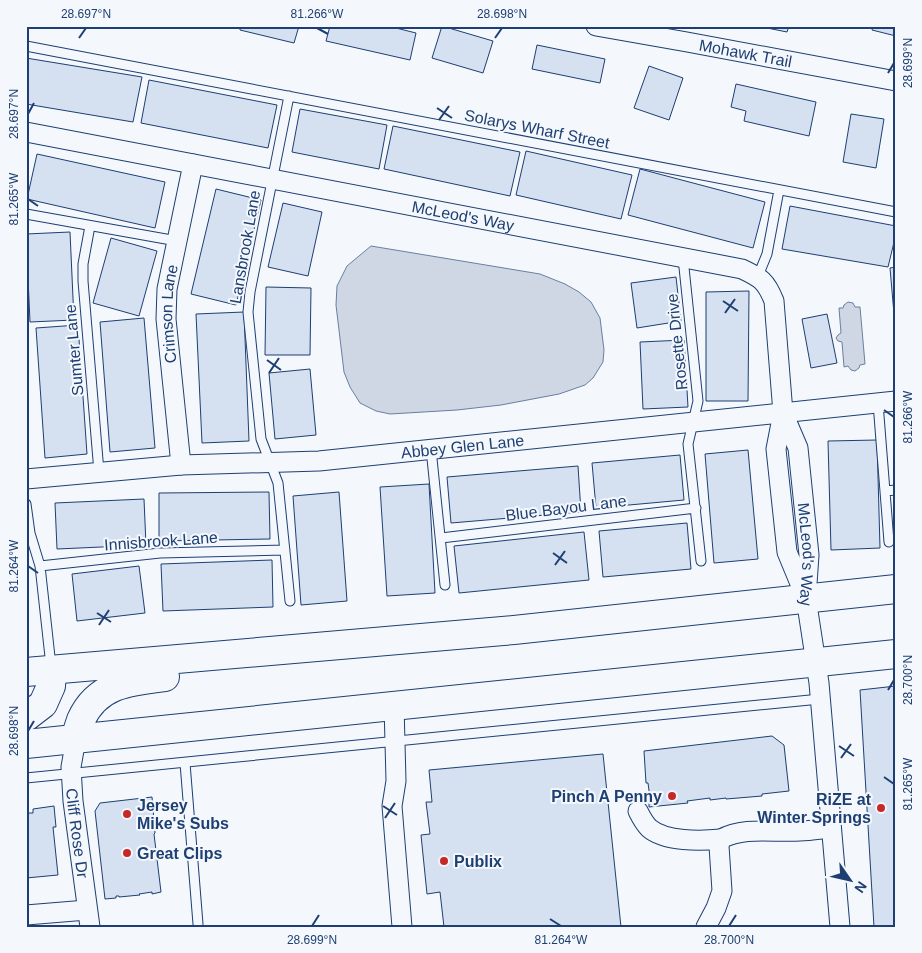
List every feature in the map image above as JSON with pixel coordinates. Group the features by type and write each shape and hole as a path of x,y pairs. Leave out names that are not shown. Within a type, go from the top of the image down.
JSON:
{"main road":[{"path":"39,671 514,630 896,589"},
{"path":"76,738 81,720 96,699 105,690 124,683 163,677 448,652 514,630"},
{"path":"26,744 896,654"},
{"path":"26,717 42,704 51,686 39,671"}],"street":[{"name":"Mohawk Trail","path":"596,26 689,34 896,81"},
{"name":"McLeod's Way","path":"26,132 742,269 758,276 768,286 774,301 783,413 798,448 809,555 806,598 820,699 840,927"},
{"name":"Crimson Lane","path":"181,465 166,319 167,289 193,164"},
{"name":"Abbey Glen Lane","path":"26,479 181,465 319,461 887,402"},
{"path":"394,706 396,781 392,806 402,927"},
{"name":"Cliff Rose Dr","path":"76,738 71,774 88,918"},
{"path":"638,811 650,829 662,836 681,839 721,839 731,834 742,832 800,831 831,828"},
{"path":"706,927 722,891 719,846 721,839"},
{"path":"26,916 88,918"}],"lane":[{"name":"Solarys Wharf Street","path":"26,46 896,212"},
{"name":"Lansbrook Lane","path":"270,462 261,438 248,312 250,292 289,96"},
{"path":"758,276 767,254 779,190"},
{"path":"26,214 177,240"},
{"name":"Sumter Lane","path":"90,226 83,264 83,281 100,472"},
{"name":"Rosette Drive","path":"684,258 698,401 693,422"},
{"path":"887,402 885,491 889,542"},
{"path":"693,422 688,444 701,561"},
{"path":"431,449 445,585"},
{"path":"270,462 278,483 290,601"},
{"path":"885,491 896,490"},
{"path":"26,508 30,534 40,566 39,671"},
{"name":"Blue Bayou Lane","path":"441,538 696,508"},
{"name":"Innisbrook Lane","path":"40,566 160,553 285,550"},
{"path":"26,778 820,699"},
{"path":"185,763 198,924"}],"shaded area":[{"path":"371,246 540,274 565,284 591,302 600,318 604,350 603,362 593,378 585,385 559,394 501,405 390,414 376,411 360,403 350,387 344,372 336,305 337,286 347,266"},
{"path":"848,302 853,303 855,307 860,307 865,364 860,365 855,371 851,370 848,366 844,367 842,342 836,338 841,333 839,308 843,308"}],"building":[{"path":"240,26 299,26 294,43 240,30"},
{"path":"330,26 388,26 416,33 410,60 326,41"},
{"path":"442,26 493,41 483,73 432,58"},
{"path":"757,26 789,26 787,32"},
{"path":"873,26 896,26 896,36 872,30"},
{"path":"537,45 605,59 600,83 532,69"},
{"path":"26,58 142,77 133,122 26,104"},
{"path":"649,66 683,78 669,120 634,108"},
{"path":"149,80 277,105 268,148 141,123"},
{"path":"736,84 816,102 809,136 744,121 746,111 731,107"},
{"path":"300,109 387,125 379,169 292,152"},
{"path":"851,114 884,119 876,168 843,162"},
{"path":"393,126 520,152 510,196 384,169"},
{"path":"526,151 632,175 621,219 516,195"},
{"path":"37,154 165,182 155,228 27,199"},
{"path":"640,169 765,202 753,248 628,215"},
{"path":"216,189 261,200 236,305 191,294"},
{"path":"283,203 322,212 308,276 268,267"},
{"path":"790,206 896,226 896,234 888,267 782,249"},
{"path":"70,232 74,320 30,322 26,234"},
{"path":"111,238 157,251 139,316 93,303"},
{"path":"896,267 896,337 890,268"},
{"path":"676,277 681,321 637,328 631,283"},
{"path":"266,287 311,288 310,355 265,355"},
{"path":"749,291 748,401 706,401 706,292"},
{"path":"244,312 249,441 202,443 196,314"},
{"path":"827,314 837,363 811,368 802,319"},
{"path":"144,318 155,448 110,452 100,322"},
{"path":"78,325 87,454 45,458 36,328"},
{"path":"684,340 688,407 643,409 640,342"},
{"path":"310,369 316,435 275,439 269,373"},
{"path":"877,440 880,548 831,550 828,441"},
{"path":"748,450 758,559 714,563 705,454"},
{"path":"680,455 684,500 596,508 592,463"},
{"path":"578,466 581,512 451,523 447,477"},
{"path":"429,484 435,593 387,596 380,487"},
{"path":"269,492 270,539 159,541 159,493"},
{"path":"339,492 347,601 301,605 293,496"},
{"path":"144,499 146,545 57,549 55,503"},
{"path":"687,523 691,569 603,577 599,531"},
{"path":"584,532 589,580 459,593 454,546"},
{"path":"272,560 273,607 163,611 161,564"},
{"path":"139,566 145,613 77,621 72,574"},
{"name":"RiZE at Winter Springs","path":"896,686 896,927 874,927 860,690"},
{"path":"772,736 784,745 789,791 762,794 762,796 710,800 710,798 687,801 688,803 649,807 650,798 648,783 646,783 644,751"},
{"path":"603,754 621,927 444,927 440,892 427,894 421,835 430,834 426,802 432,802 429,770"},
{"path":"152,797 161,892 116,896 116,898 105,899 95,811 100,803"},
{"path":"54,806 56,827 53,827 58,875 26,878 26,813 33,813 33,809"}],"place":[{"name":"Pinch A Penny","path":"672,796"},
{"name":"RiZE at Winter Springs","path":"881,808"},
{"name":"Jersey Mike's Subs","path":"127,814"},
{"name":"Great Clips","path":"127,853"},
{"name":"Publix","path":"444,861"}]}
